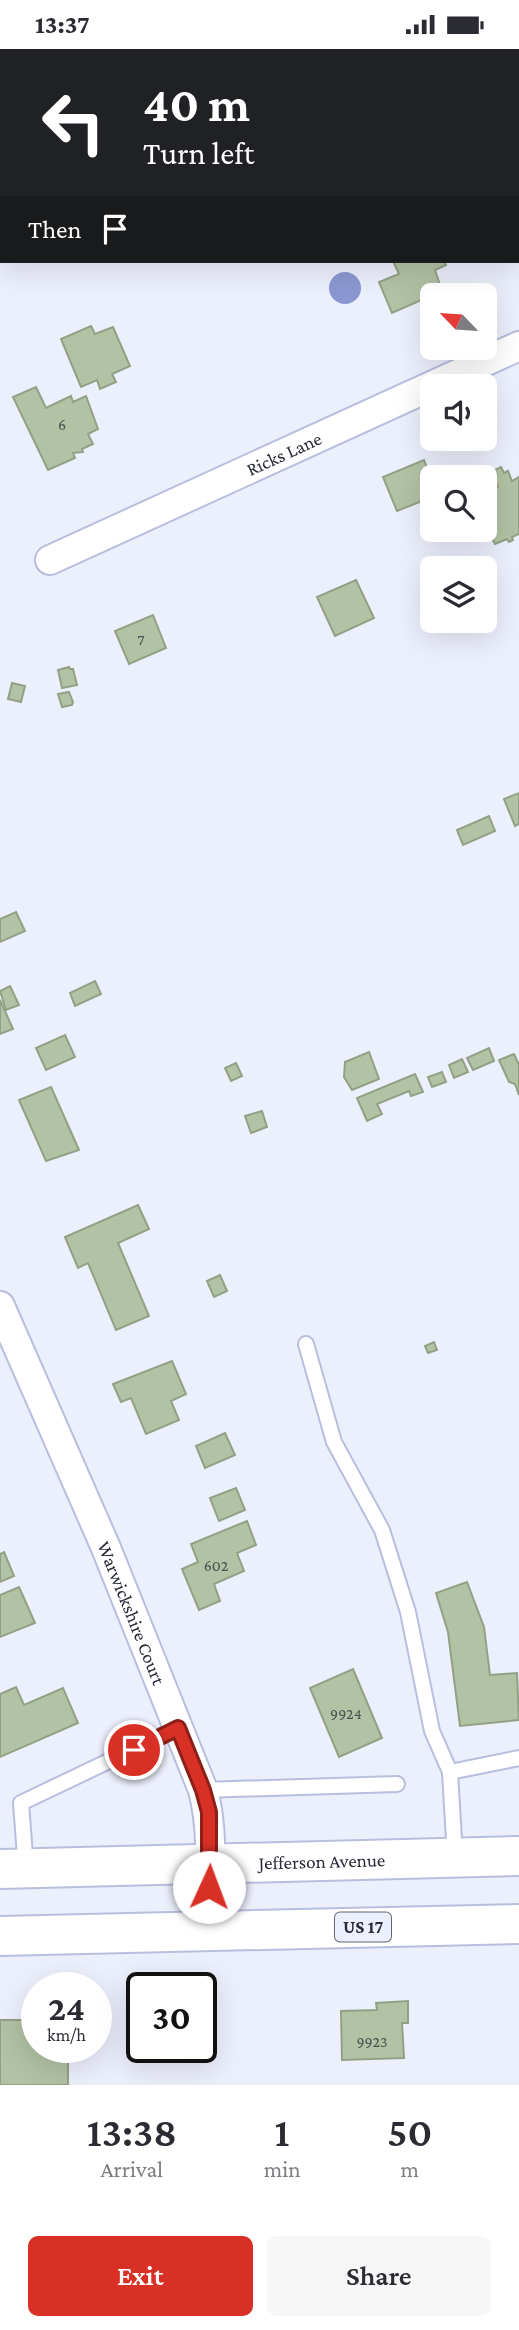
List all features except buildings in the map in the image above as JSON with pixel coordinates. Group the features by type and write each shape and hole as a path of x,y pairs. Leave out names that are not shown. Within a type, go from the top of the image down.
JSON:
{"main road":[{"name":"Jefferson Avenue","path":"13,1869 519,1856"},
{"name":"US 17","path":"0,1936 519,1924"}],"street":[{"name":"Ricks Lane","path":"50,560 519,346"},
{"name":"Warwickshire Court","path":"0,1306 106,1548 203,1790 209,1812 208,1931"}],"lane":[{"path":"306,1343 334,1442 382,1530 408,1612 432,1731 450,1772 455,1858"},
{"path":"13,1869 21,1803 178,1728"},
{"path":"450,1772 519,1758"},
{"path":"203,1790 397,1784"}],"water":[{"path":"345,272 357,276 361,288 357,300 345,304 333,300 329,288 333,276"}],"route":[{"path":"134,1750 178,1728 209,1812 209,1887"}]}
